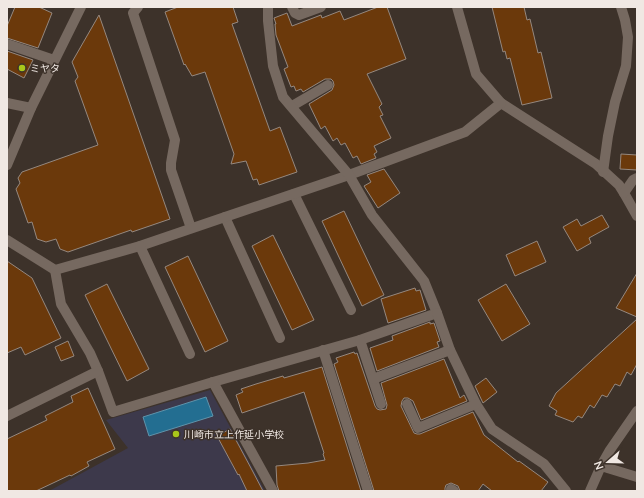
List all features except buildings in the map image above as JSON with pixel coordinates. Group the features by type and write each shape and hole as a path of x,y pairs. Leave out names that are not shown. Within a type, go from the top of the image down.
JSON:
{"street":[{"path":"8,162 31,108 81,7"},
{"path":"138,7 133,12 175,140 171,170 191,228"},
{"path":"268,7 273,66 283,97 348,175 372,215 424,281 450,350 476,404 492,429 544,464 566,491"},
{"path":"292,7 295,13 299,15 321,7"},
{"path":"458,7 476,74 501,103 596,164 619,185 637,216"},
{"path":"603,172 615,102 626,66 628,37 621,7"},
{"path":"7,44 54,60"},
{"path":"626,66 637,63"},
{"path":"292,106 328,85"},
{"path":"7,103 31,108"},
{"path":"7,240 55,270 140,246 225,218 465,132 501,103"},
{"path":"624,193 633,180 637,178"},
{"path":"294,194 351,310"},
{"path":"225,218 280,338"},
{"path":"140,246 190,354"},
{"path":"55,270 61,304 90,353 113,412 360,340 437,313"},
{"path":"360,340 381,404"},
{"path":"323,350 368,491"},
{"path":"374,379 450,350"},
{"path":"7,416 98,371"},
{"path":"213,382 273,491"},
{"path":"407,404 418,428 476,404"},
{"path":"590,491 610,450 637,411"},
{"path":"601,466 637,477"}],"shaded area":[{"name":"川崎市立上作延小学校","path":"210,390 265,491 49,491 128,448 106,420"}],"water":[{"path":"206,397 213,416 149,436 143,417"}],"place":[{"name":"ミヤタ","path":"22,68"},
{"name":"川崎市立上作延小学校","path":"176,434"}]}
